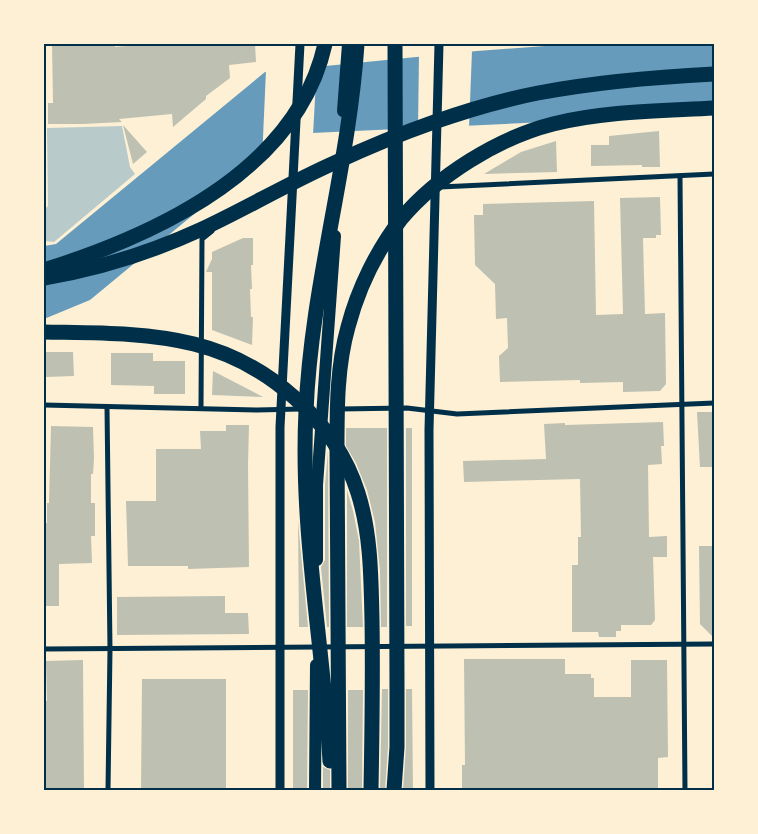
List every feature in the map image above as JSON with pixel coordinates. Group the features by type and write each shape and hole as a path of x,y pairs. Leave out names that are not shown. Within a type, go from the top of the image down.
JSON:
{"highway":[{"path":"44,270 116,244 183,211 226,185 256,161 282,132 306,95 325,44"},
{"path":"331,790 328,739 310,558 304,448 315,321 345,152 354,88 357,44"},
{"path":"394,44 397,687 397,747 394,790"},
{"path":"44,278 95,267 161,246 201,229 334,162 429,124 484,107 536,94 587,85 641,78 714,74"},
{"path":"340,790 338,392 348,327 360,289 378,255 401,220 427,193 454,171 517,136 552,124 592,117 714,108"},
{"path":"44,332 129,333 194,344 220,352 244,363 295,397 318,421 335,444 351,473 363,508 367,532 372,618 372,790"}],"main road":[{"path":"315,790 317,485 348,44"}],"street":[{"path":"280,790 281,409 300,44"},
{"path":"430,790 429,411 438,47"},
{"path":"435,187 714,174"},
{"path":"680,176 685,790"},
{"path":"201,408 202,239 251,198 264,194 291,193"},
{"path":"335,409 407,408 457,414 714,402"},
{"path":"44,405 325,409"},
{"path":"107,407 110,648 108,790"},
{"path":"44,649 714,644"}],"shaded area":[{"path":"122,126 130,167 135,174 54,242 44,241 44,210 48,206 47,128"}],"water":[{"path":"572,44 714,44 714,114 312,133 268,153 90,300 44,319 44,246 56,244 265,72 477,51"}],"pier":[{"path":"472,51 469,127 418,129 419,54"},
{"path":"317,63 313,135 262,160 266,70"}],"building":[{"path":"52,44 115,44 115,47 148,44 255,44 256,62 229,65 230,78 206,96 206,99 173,127 172,114 119,119 122,122 48,124 48,103 53,103"},
{"path":"123,125 147,152 133,164"},
{"path":"659,131 660,167 642,167 642,165 591,166 591,145 609,145 609,136"},
{"path":"556,141 557,172 484,174 521,152"},
{"path":"660,197 661,235 656,235 656,238 643,238 645,314 665,313 666,384 660,391 623,392 623,382 580,383 580,380 500,382 499,356 508,348 507,318 496,319 495,284 475,265 474,215 483,215 483,204 594,201 596,315 623,314 620,198"},
{"path":"243,238 253,238 252,289 250,289 251,317 253,317 252,345 212,330 212,272 206,272 212,259 212,252"},
{"path":"46,352 73,352 74,376 46,377"},
{"path":"111,353 153,353 153,361 185,361 185,394 154,394 154,386 111,385"},
{"path":"213,371 263,397 212,395"},
{"path":"697,412 714,412 714,467 700,467"},
{"path":"663,422 664,446 661,446 662,464 648,465 649,537 667,536 667,557 653,557 655,620 651,625 621,625 621,631 616,631 616,637 599,637 598,632 572,632 572,565 578,565 578,537 581,537 580,479 464,482 463,461 546,459 544,424"},
{"path":"226,425 249,425 249,567 188,569 188,566 128,566 126,501 156,501 156,449 201,449 200,431 226,431"},
{"path":"51,426 93,427 94,459 93,474 91,474 91,503 95,503 95,536 91,536 92,563 59,564 59,606 44,606 44,523 47,523 47,503 49,503"},
{"path":"346,428 387,428 387,627 381,627 380,571 375,522 367,490 356,463 346,446"},
{"path":"406,428 412,428 412,626 406,626"},
{"path":"328,451 329,627 327,627 321,567 325,560 325,485"},
{"path":"347,490 359,541 363,627 347,627"},
{"path":"298,520 300,543 308,627 299,627"},
{"path":"699,546 714,546 714,638 700,624"},
{"path":"225,596 225,613 248,613 249,634 117,635 117,597"},
{"path":"464,659 565,659 565,674 591,674 591,678 594,678 594,697 631,697 631,660 667,660 668,757 658,758 658,790 462,790 462,765 465,765"},
{"path":"83,660 84,790 44,790 44,701 47,701 46,661"},
{"path":"142,679 226,679 226,790 141,790"},
{"path":"382,689 388,689 388,747 385,790 380,790"},
{"path":"406,689 412,689 413,790 403,790 406,747"},
{"path":"293,690 308,690 307,790 293,790"},
{"path":"348,690 363,690 362,790 348,790"},
{"path":"323,767 330,770 330,790 323,790"}]}
